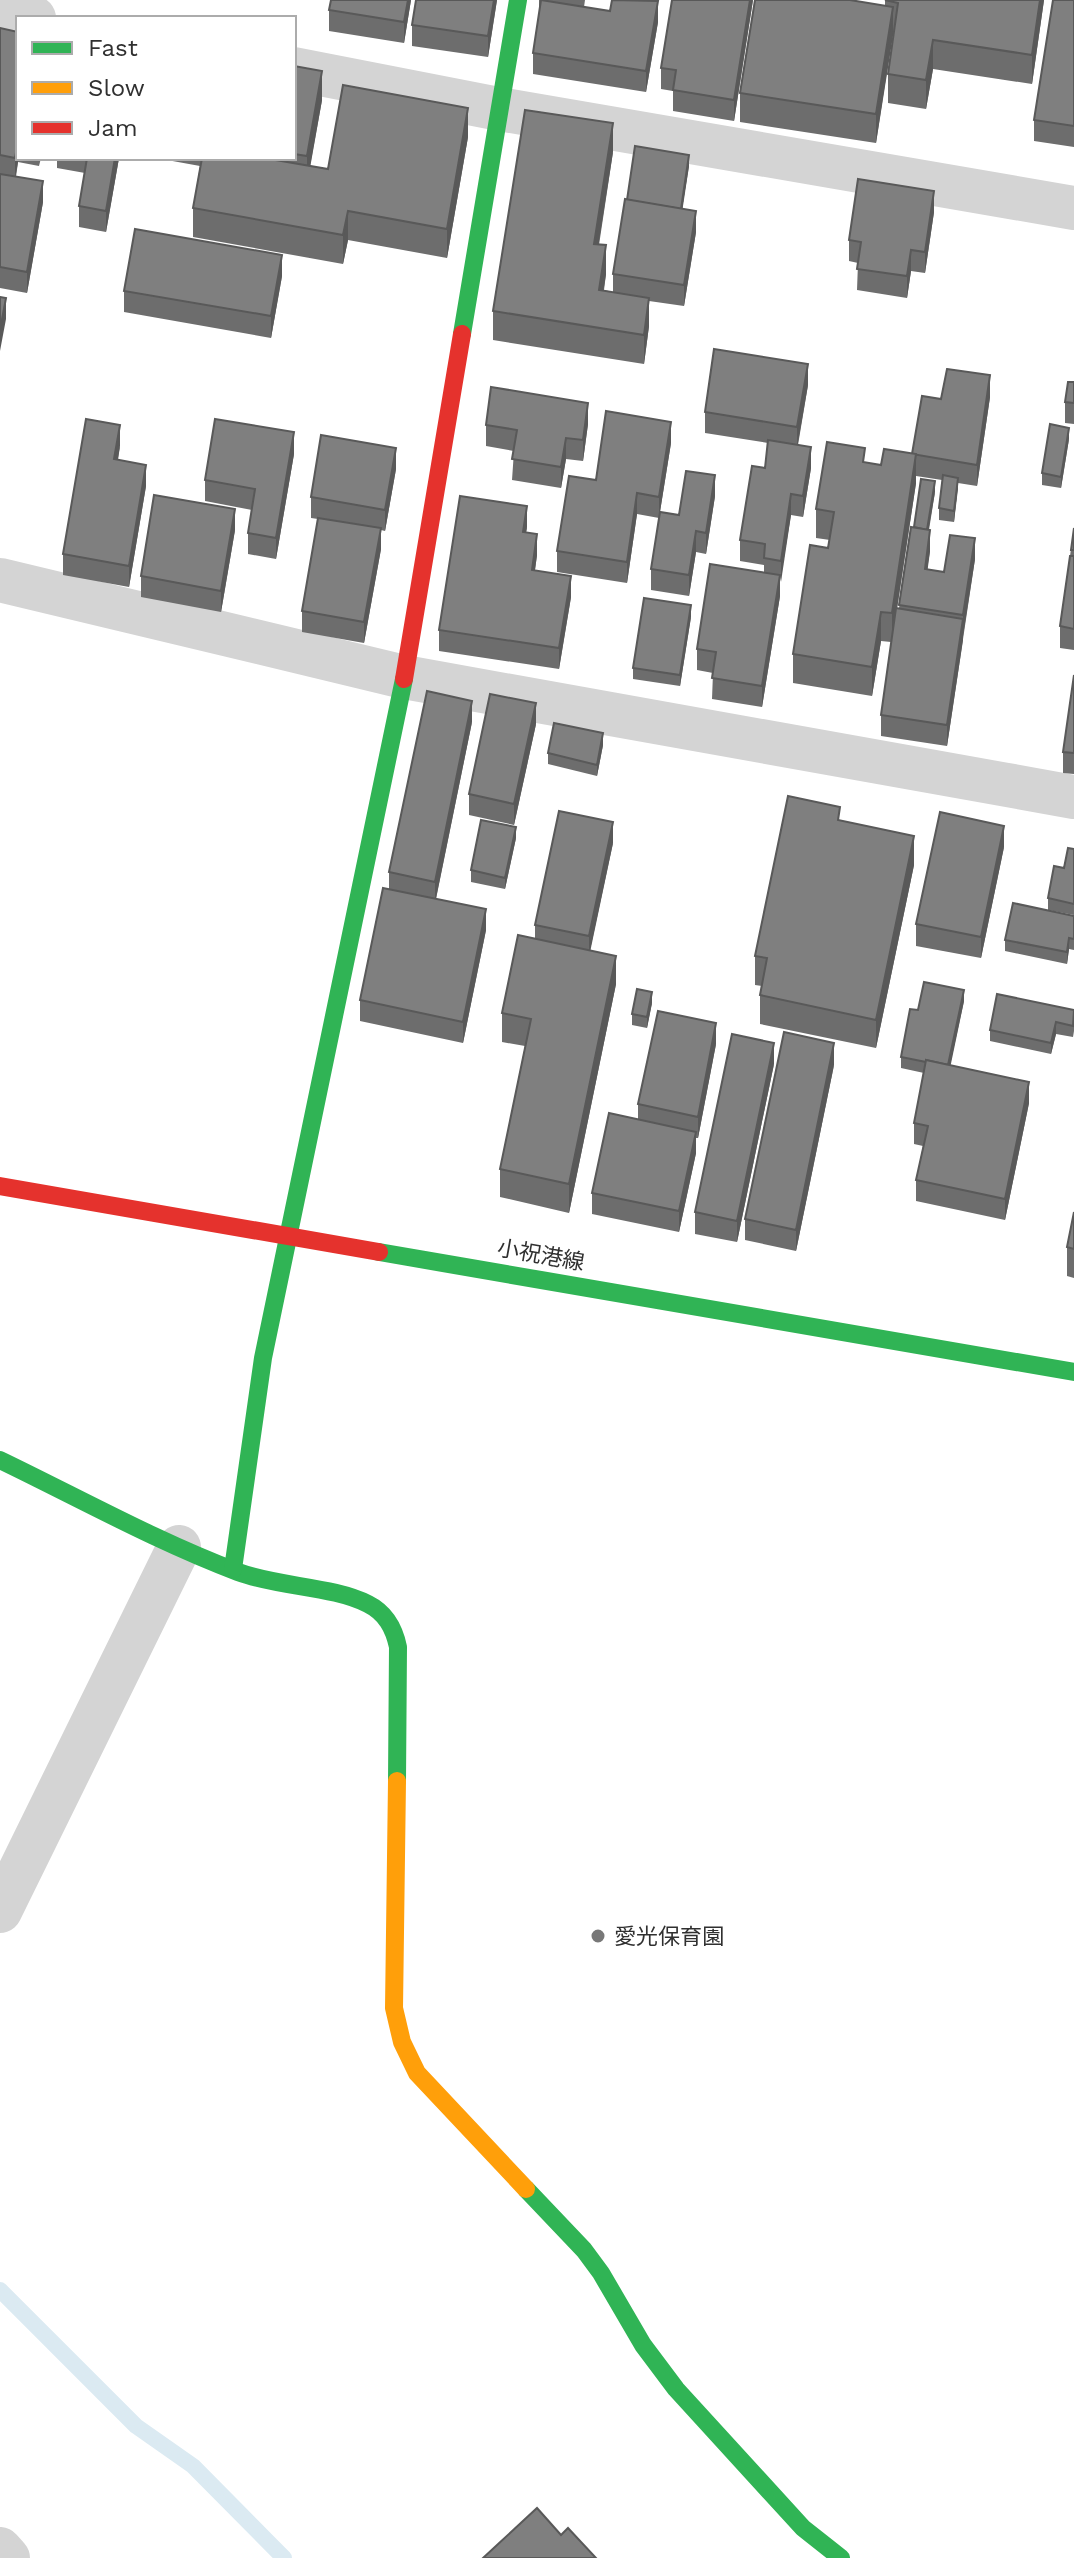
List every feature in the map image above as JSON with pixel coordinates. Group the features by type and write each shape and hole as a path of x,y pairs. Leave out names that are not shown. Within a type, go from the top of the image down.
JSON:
{"street":[{"path":"233,1569 263,1358 404,677 518,0"},
{"path":"0,11 24,16"},
{"path":"296,69 499,109 1074,208"},
{"path":"0,580 404,677 1074,797"},
{"name":"小祝港線","path":"0,1186 1074,1372"},
{"path":"0,1460 179,1547 233,1569 271,1582 367,1603 387,1615 395,1630 398,1647 394,2008 396,2032 405,2054 417,2073 584,2250 643,2345 676,2389 803,2528 841,2558"},
{"path":"0,1911 179,1547"},
{"path":"0,2549 8,2558"}],"building":[{"path":"331,0 408,0 404,22 329,10"},
{"path":"416,0 494,0 488,36 412,25"},
{"path":"541,0 610,11 612,0 658,1 646,71 533,53"},
{"path":"672,0 750,0 734,100 673,90 676,70 661,68"},
{"path":"755,0 850,0 893,7 876,114 740,93"},
{"path":"885,0 1040,0 1032,55 933,40 926,80 888,74 898,3"},
{"path":"1053,0 1074,0 1074,126 1034,120"},
{"path":"0,28 16,32 16,153 15,158 0,155"},
{"path":"296,66 322,71 307,156 296,154"},
{"path":"343,85 468,108 447,229 348,211 343,235 193,208 202,160 276,160 328,169"},
{"path":"525,110 613,123 594,244 606,245 599,290 649,298 644,335 493,311"},
{"path":"635,146 689,155 681,209 627,200"},
{"path":"87,160 115,160 106,211 79,206"},
{"path":"0,174 43,181 27,272 0,267"},
{"path":"858,179 934,191 925,252 911,250 907,276 857,269 861,242 849,240"},
{"path":"625,199 696,211 684,285 613,274"},
{"path":"135,229 282,255 271,316 124,291"},
{"path":"0,297 6,298 0,330"},
{"path":"714,349 808,364 797,427 705,412"},
{"path":"947,369 990,375 977,465 912,454 922,396 941,399"},
{"path":"1068,382 1074,382 1074,403 1065,402"},
{"path":"491,387 588,403 583,440 566,438 561,467 512,459 517,430 486,425"},
{"path":"606,411 671,422 659,497 637,493 627,562 557,551 569,476 596,480"},
{"path":"86,419 120,425 114,459 146,465 129,566 63,554"},
{"path":"215,419 294,432 276,538 248,533 255,489 205,480"},
{"path":"1050,424 1069,428 1061,477 1042,473"},
{"path":"321,435 396,448 385,510 311,497"},
{"path":"768,440 811,447 803,496 791,494 781,561 764,558 765,544 740,540 752,466 765,468"},
{"path":"827,442 865,448 863,462 881,465 884,449 916,454 892,613 881,612 872,667 793,654 810,545 828,548 834,512 816,509"},
{"path":"686,471 715,475 706,533 696,531 689,575 651,569 660,512 679,515"},
{"path":"943,475 958,478 954,511 939,508"},
{"path":"921,479 935,481 927,530 914,527"},
{"path":"154,495 235,509 221,591 141,576"},
{"path":"460,496 527,506 523,532 537,534 532,570 571,576 559,648 439,630"},
{"path":"318,518 381,528 364,622 302,611"},
{"path":"911,527 930,530 925,569 944,572 950,535 975,538 963,615 899,605"},
{"path":"1070,556 1074,556 1074,629 1060,626"},
{"path":"710,564 780,575 762,686 712,678 716,652 697,649"},
{"path":"644,598 691,605 680,675 633,668"},
{"path":"896,608 963,619 947,725 881,715"},
{"path":"1074,675 1074,753 1063,752"},
{"path":"427,691 472,701 435,882 389,872"},
{"path":"490,694 536,703 514,804 469,794"},
{"path":"554,723 603,733 597,765 548,753"},
{"path":"788,796 840,807 838,820 914,836 876,1020 760,995 767,958 755,956"},
{"path":"559,811 613,822 589,936 535,925"},
{"path":"940,812 1004,826 981,937 916,924"},
{"path":"481,820 516,827 505,878 471,870"},
{"path":"1068,848 1074,849 1074,904 1048,898 1054,866 1064,868"},
{"path":"383,888 486,909 463,1022 360,1000"},
{"path":"1013,903 1074,916 1074,939 1069,938 1067,952 1005,940"},
{"path":"518,935 616,956 569,1184 500,1169 531,1019 502,1013"},
{"path":"924,982 964,990 948,1065 901,1057 910,1009 918,1010"},
{"path":"637,989 652,992 647,1017 632,1014"},
{"path":"997,994 1074,1010 1073,1026 1056,1022 1051,1043 990,1030"},
{"path":"658,1011 716,1023 698,1117 638,1104"},
{"path":"784,1032 834,1043 796,1230 745,1219"},
{"path":"732,1034 774,1043 737,1221 695,1212"},
{"path":"926,1060 1029,1082 1005,1199 916,1180 928,1126 914,1123"},
{"path":"609,1113 696,1132 679,1211 592,1193"},
{"path":"1074,1212 1074,1249 1067,1247"},
{"path":"537,2508 561,2535 568,2528 596,2558 483,2558"}],"waterway":[{"path":"0,2290 136,2426 193,2466 284,2558"}],"traffic: fast":[{"path":"462,334 518,0"},
{"path":"233,1569 263,1358 404,679"},
{"path":"379,1252 1074,1372"},
{"path":"0,1460 207,1560 254,1577 354,1598 380,1612 391,1627 398,1647 397,1781"},
{"path":"526,2189 584,2250 643,2345 676,2389 803,2528 841,2558"}],"traffic: slow":[{"path":"397,1781 394,2008 402,2042 417,2073 526,2189"}],"traffic: jam":[{"path":"404,679 462,334"},
{"path":"0,1186 379,1252"}],"place":[{"name":"愛光保育園","path":"598,1936"}]}
